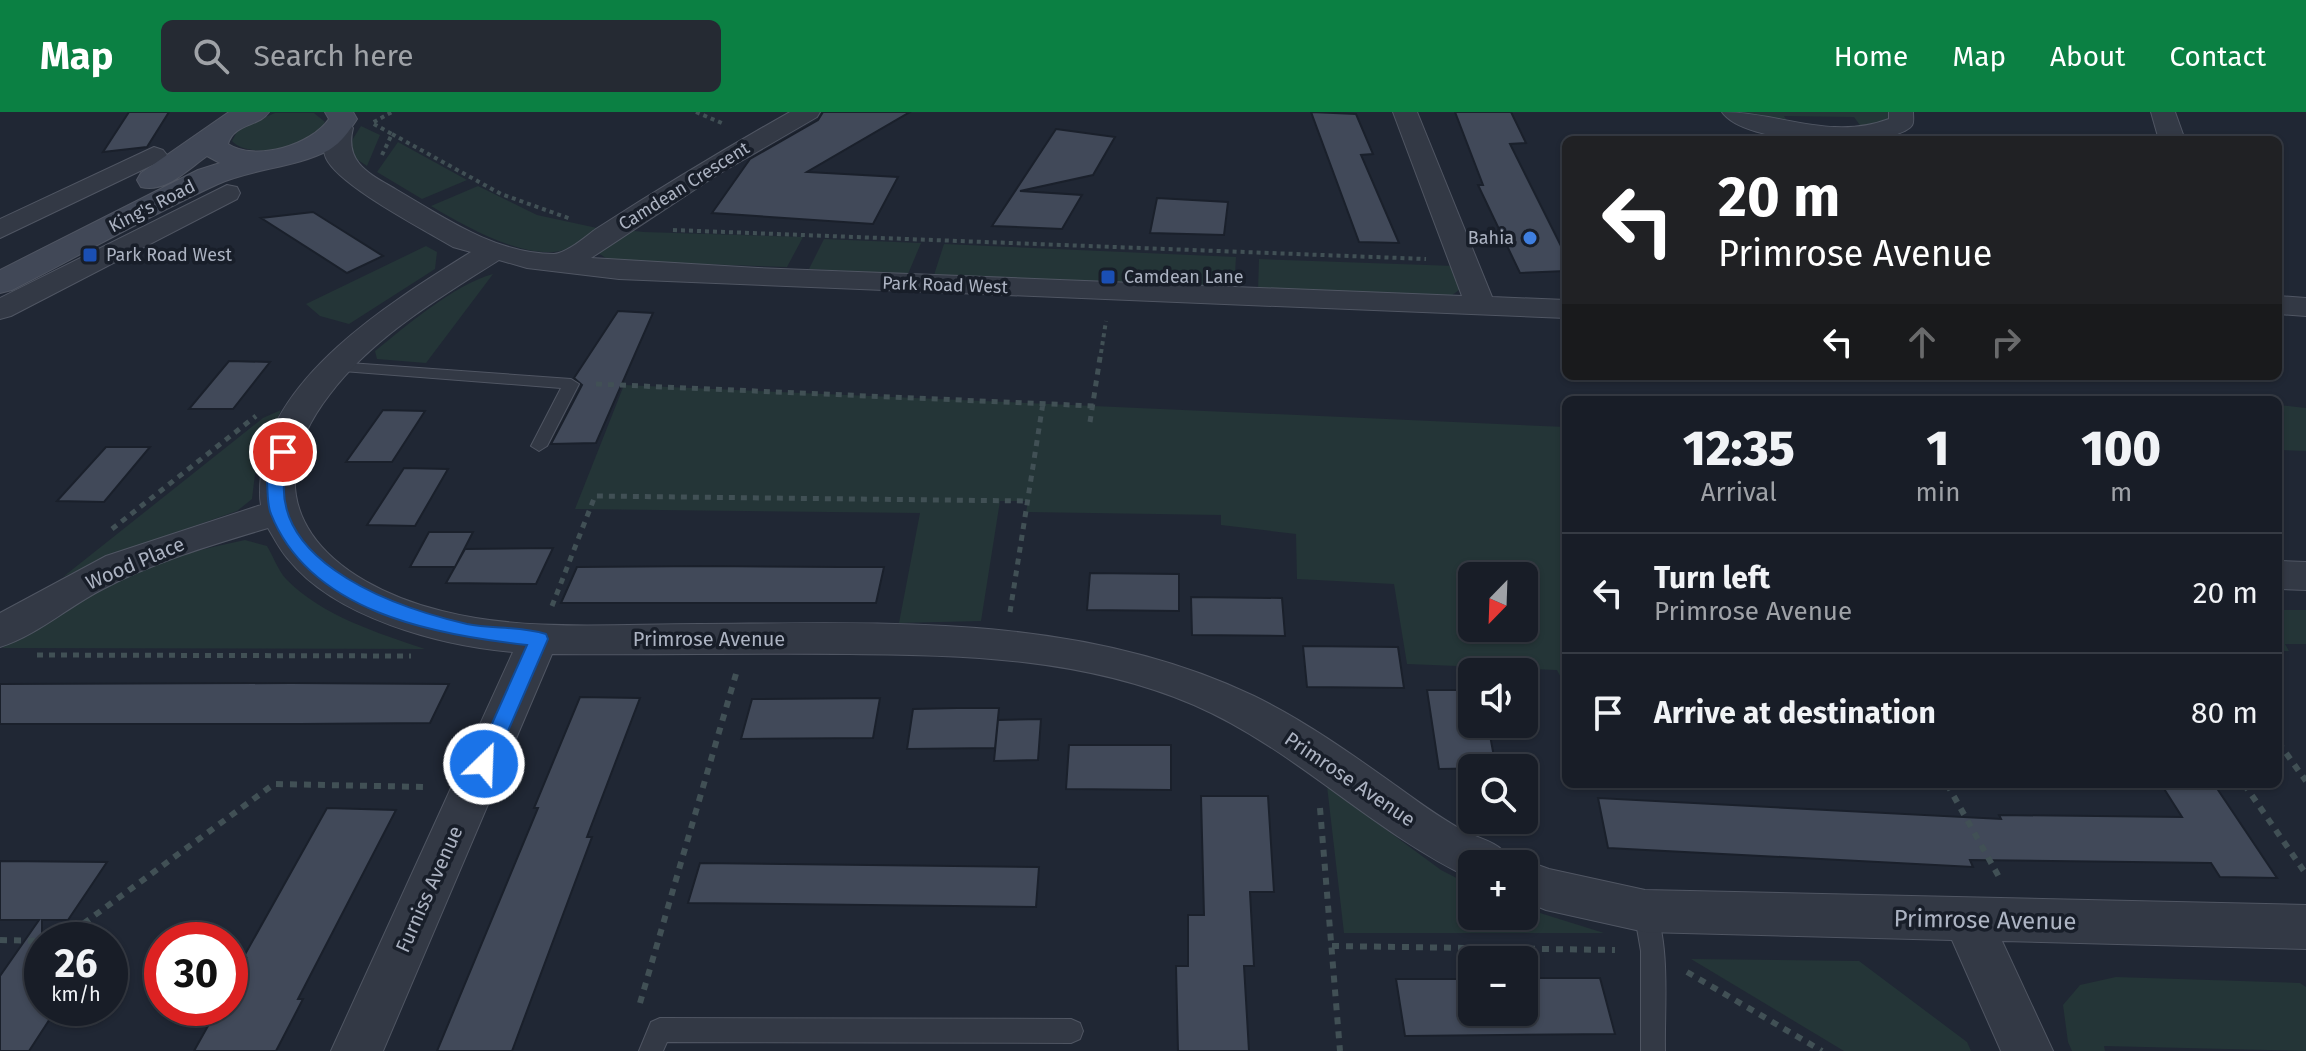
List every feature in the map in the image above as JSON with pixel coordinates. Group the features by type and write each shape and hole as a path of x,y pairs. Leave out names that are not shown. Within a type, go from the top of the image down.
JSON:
{"main road":[{"name":"King's Road","path":"0,256 154,179 219,126 255,112"},
{"name":"King's Road","path":"0,283 98,246 209,177 312,147 344,119"},
{"name":"King's Road","path":"219,126 213,147 219,154 232,158 271,157"}],"street":[{"name":"Camdean Crescent","path":"562,264 808,112"},
{"path":"1405,112 1481,307"},
{"path":"1734,112 1752,123 1785,131 1869,134 1901,123 1901,112"},
{"path":"2163,112 2171,136"},
{"path":"344,119 336,143 338,157 348,169"},
{"path":"0,230 154,155"},
{"name":"Park Road West","path":"271,157 304,158 348,169 463,241 493,251 562,264 758,277 1562,309"},
{"path":"0,310 98,246 227,193"},
{"path":"68,197 99,208"},
{"name":"Primrose Avenue","path":"493,251 373,330 325,379 291,431 274,473 279,512 305,557 355,593 406,616 471,632 539,639 861,639 1004,645 1084,655 1152,671 1226,701 1315,751 1458,851"},
{"path":"2282,305 2306,307"},
{"name":"Wood Place","path":"0,632 46,603 119,566 279,512"},
{"path":"2282,575 2306,576"},
{"name":"Furniss Avenue","path":"357,1051 539,639"},
{"name":"Primrose Avenue","path":"1538,886 1649,931 1968,921 2306,927"},
{"path":"1968,921 2027,1051"}],"lane":[{"path":"325,379 419,372 500,382 571,384 539,446"},
{"path":"1649,931 1653,1051"},
{"path":"651,1051 660,1030 1071,1031"}],"path":[{"path":"392,134 540,213 619,226 1463,261"},
{"path":"1090,422 1095,406 1110,292"},
{"path":"107,533 275,401 325,379"},
{"path":"571,384 1095,406"},
{"path":"1004,645 1043,403"},
{"path":"539,639 595,496 1028,501"},
{"path":"639,1005 746,639"},
{"path":"32,655 413,656"},
{"path":"2282,748 2306,781"},
{"path":"1315,751 1340,1051"},
{"path":"86,922 274,784 473,788"},
{"path":"1949,788 2024,922"},
{"path":"2247,788 2306,874"},
{"path":"1332,946 1649,931 1822,1051"},
{"path":"0,940 24,941"}],"shaded area":[{"path":"1742,112 1890,112 1889,121 1862,128 1854,117 1784,116 1790,126 1753,118"},
{"path":"275,113 314,113 325,122 309,138 282,148 253,150 232,141 239,128"},
{"path":"361,126 380,135 367,166 352,156 351,142"},
{"path":"398,142 467,180 422,199 377,172"},
{"path":"478,186 537,215 597,228 560,251 528,250 493,239 431,206"},
{"path":"625,230 803,237 787,267 611,261 598,253"},
{"path":"824,239 921,243 908,274 809,269"},
{"path":"944,244 1236,257 1234,289 934,275"},
{"path":"426,246 437,252 435,269 349,324 320,316 306,304"},
{"path":"1259,259 1455,266 1463,287 1447,299 1258,291"},
{"path":"493,274 426,363 377,359 375,351 431,307 478,279"},
{"path":"624,385 1562,427 1562,679 1557,670 1538,669 1538,658 1458,658 1458,666 1407,664 1394,584 1297,579 1296,534 1221,525 1221,515 1026,512 1028,501 1000,501 981,621 899,623 920,513 575,509"},
{"path":"2282,405 2306,408 2306,451 2282,450"},
{"path":"281,410 255,474 252,499 237,511 129,549 63,577 263,418"},
{"path":"245,540 267,546 286,579 316,603 351,622 425,649 2,648 85,597 137,570 177,556"},
{"path":"2282,610 2306,610 2306,644 2285,644 2289,651 2282,651"},
{"path":"1327,786 1441,870 1458,879 1458,930 1538,930 1538,912 1604,933 1344,933"},
{"path":"1691,959 1859,961 1967,1042 1971,1051 1844,1051"},
{"path":"2116,977 2300,983 2306,987 2306,1051 2104,1046 2105,1051 2072,1051 2063,1005 2080,985"}],"building":[{"path":"129,112 169,112 147,147 103,152"},
{"path":"823,112 910,112 807,172 898,177 873,224 712,213 750,159 818,120"},
{"path":"1311,112 1356,114 1373,154 1361,155 1399,243 1359,242"},
{"path":"1455,112 1511,112 1526,143 1510,144 1562,248 1562,271 1520,273 1478,185 1483,185"},
{"path":"1056,129 1115,137 1093,175 1020,191 1082,195 1062,229 992,226"},
{"path":"1157,198 1228,202 1224,235 1150,233"},
{"path":"313,212 383,256 347,273 261,218"},
{"path":"618,311 653,313 596,443 551,444 582,385 574,378"},
{"path":"229,361 270,362 233,409 189,409"},
{"path":"383,410 425,411 392,462 346,462"},
{"path":"106,447 150,447 104,502 57,501"},
{"path":"404,468 448,469 415,526 367,525"},
{"path":"429,532 473,532 455,567 410,567"},
{"path":"553,548 536,584 446,583 465,549"},
{"path":"577,567 884,567 876,603 561,603"},
{"path":"1090,573 1179,574 1179,611 1087,610"},
{"path":"1191,597 1282,598 1285,636 1192,635"},
{"path":"1303,646 1398,647 1404,688 1307,687"},
{"path":"0,684 449,684 430,723 0,724"},
{"path":"1427,690 1458,690 1458,738 1491,738 1493,754 1458,754 1458,769 1439,769"},
{"path":"580,697 640,698 587,837 592,837 512,1051 437,1051 538,808 534,808"},
{"path":"880,698 873,738 741,739 752,699"},
{"path":"999,708 995,748 907,749 913,709"},
{"path":"1041,719 1038,760 994,761 998,720"},
{"path":"1069,745 1171,745 1171,790 1066,789"},
{"path":"2164,788 2217,788 2277,878 2220,877 2211,863 1970,860 1973,867 1608,848 1598,798 2001,819 1999,815 2182,817"},
{"path":"1201,796 1268,796 1274,892 1250,892 1254,966 1244,966 1249,1051 1178,1051 1176,966 1188,966 1188,915 1204,915"},
{"path":"327,808 396,810 298,999 303,999 276,1051 194,1051 208,1026 248,1026 248,949"},
{"path":"0,861 107,862 68,920 0,920"},
{"path":"700,863 1039,867 1036,907 688,903"},
{"path":"24,942 24,1026 45,1026 29,1051 0,1051 0,976"},
{"path":"1538,978 1600,978 1615,1034 1405,1036 1396,979 1458,979 1458,1026 1538,1026"}],"place":[{"name":"Bahia","path":"1530,238"},
{"name":"Park Road West","path":"90,255"},
{"name":"Camdean Lane","path":"1108,277"}],"route":[{"path":"283,452 274,473 279,512 305,557 355,593 406,616 471,632 539,639 484,764"}]}
